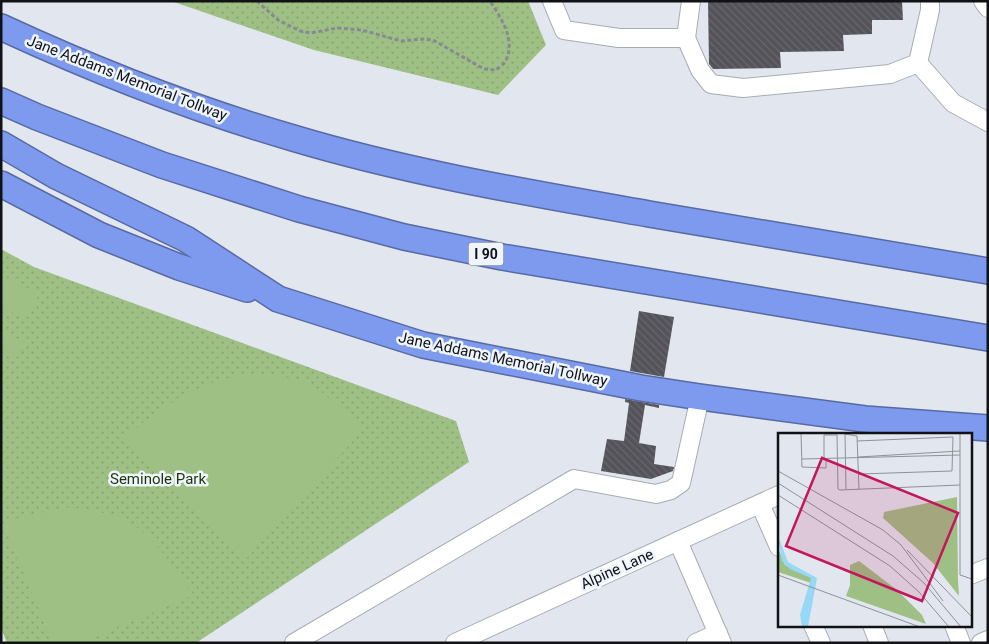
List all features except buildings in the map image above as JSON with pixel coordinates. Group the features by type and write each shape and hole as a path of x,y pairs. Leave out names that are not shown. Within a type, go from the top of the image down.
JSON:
{"highway":[{"name":"Jane Addams Memorial Tollway","path":"1,27 48,49 194,107 295,139 404,166 502,188 988,271"},
{"name":"I 90","path":"1,101 37,117 162,165 299,210 404,237 502,257 988,338"},
{"name":"Jane Addams Memorial Tollway","path":"1,144 56,176 186,239 278,300 423,345 641,388 865,418 988,428"},
{"path":"1,184 99,235 179,267 278,300"}],"street":[{"path":"552,1 564,30 619,38 686,38"},
{"path":"691,1 686,38 700,70 711,84 743,88 890,74 918,63"},
{"path":"918,63 930,10 930,1"},
{"path":"983,1 988,8"},
{"path":"918,63 953,103 988,122"},
{"path":"294,643 574,479 656,494 671,490 681,483 700,396"},
{"name":"Alpine Lane","path":"455,643 778,495"},
{"path":"760,504 778,545"},
{"path":"678,541 720,638 696,643"},
{"path":"972,574 988,568"},
{"path":"813,626 821,643"},
{"path":"872,626 879,643"},
{"path":"954,626 961,643"},
{"path":"981,643 988,640"}],"path":[{"path":"257,1 278,20 300,31 311,33 337,28 362,30 401,41 433,40 484,69 496,70 505,62 508,48 508,32 490,1"}],"green space":[{"path":"171,1 528,1 546,45 498,95 314,50"},
{"name":"Seminole Park","path":"1,249 34,267 456,421 469,462 196,643 7,643 1,628"},
{"path":"1,275 39,294 26,320 1,307"},
{"path":"1,330 25,343 18,357 1,348"},
{"path":"266,374 308,381 365,428 247,558 124,438 159,411 197,389 229,378"},
{"path":"72,507 113,515 134,525 159,549 194,595 80,643 53,643 3,524 33,514"}]}
